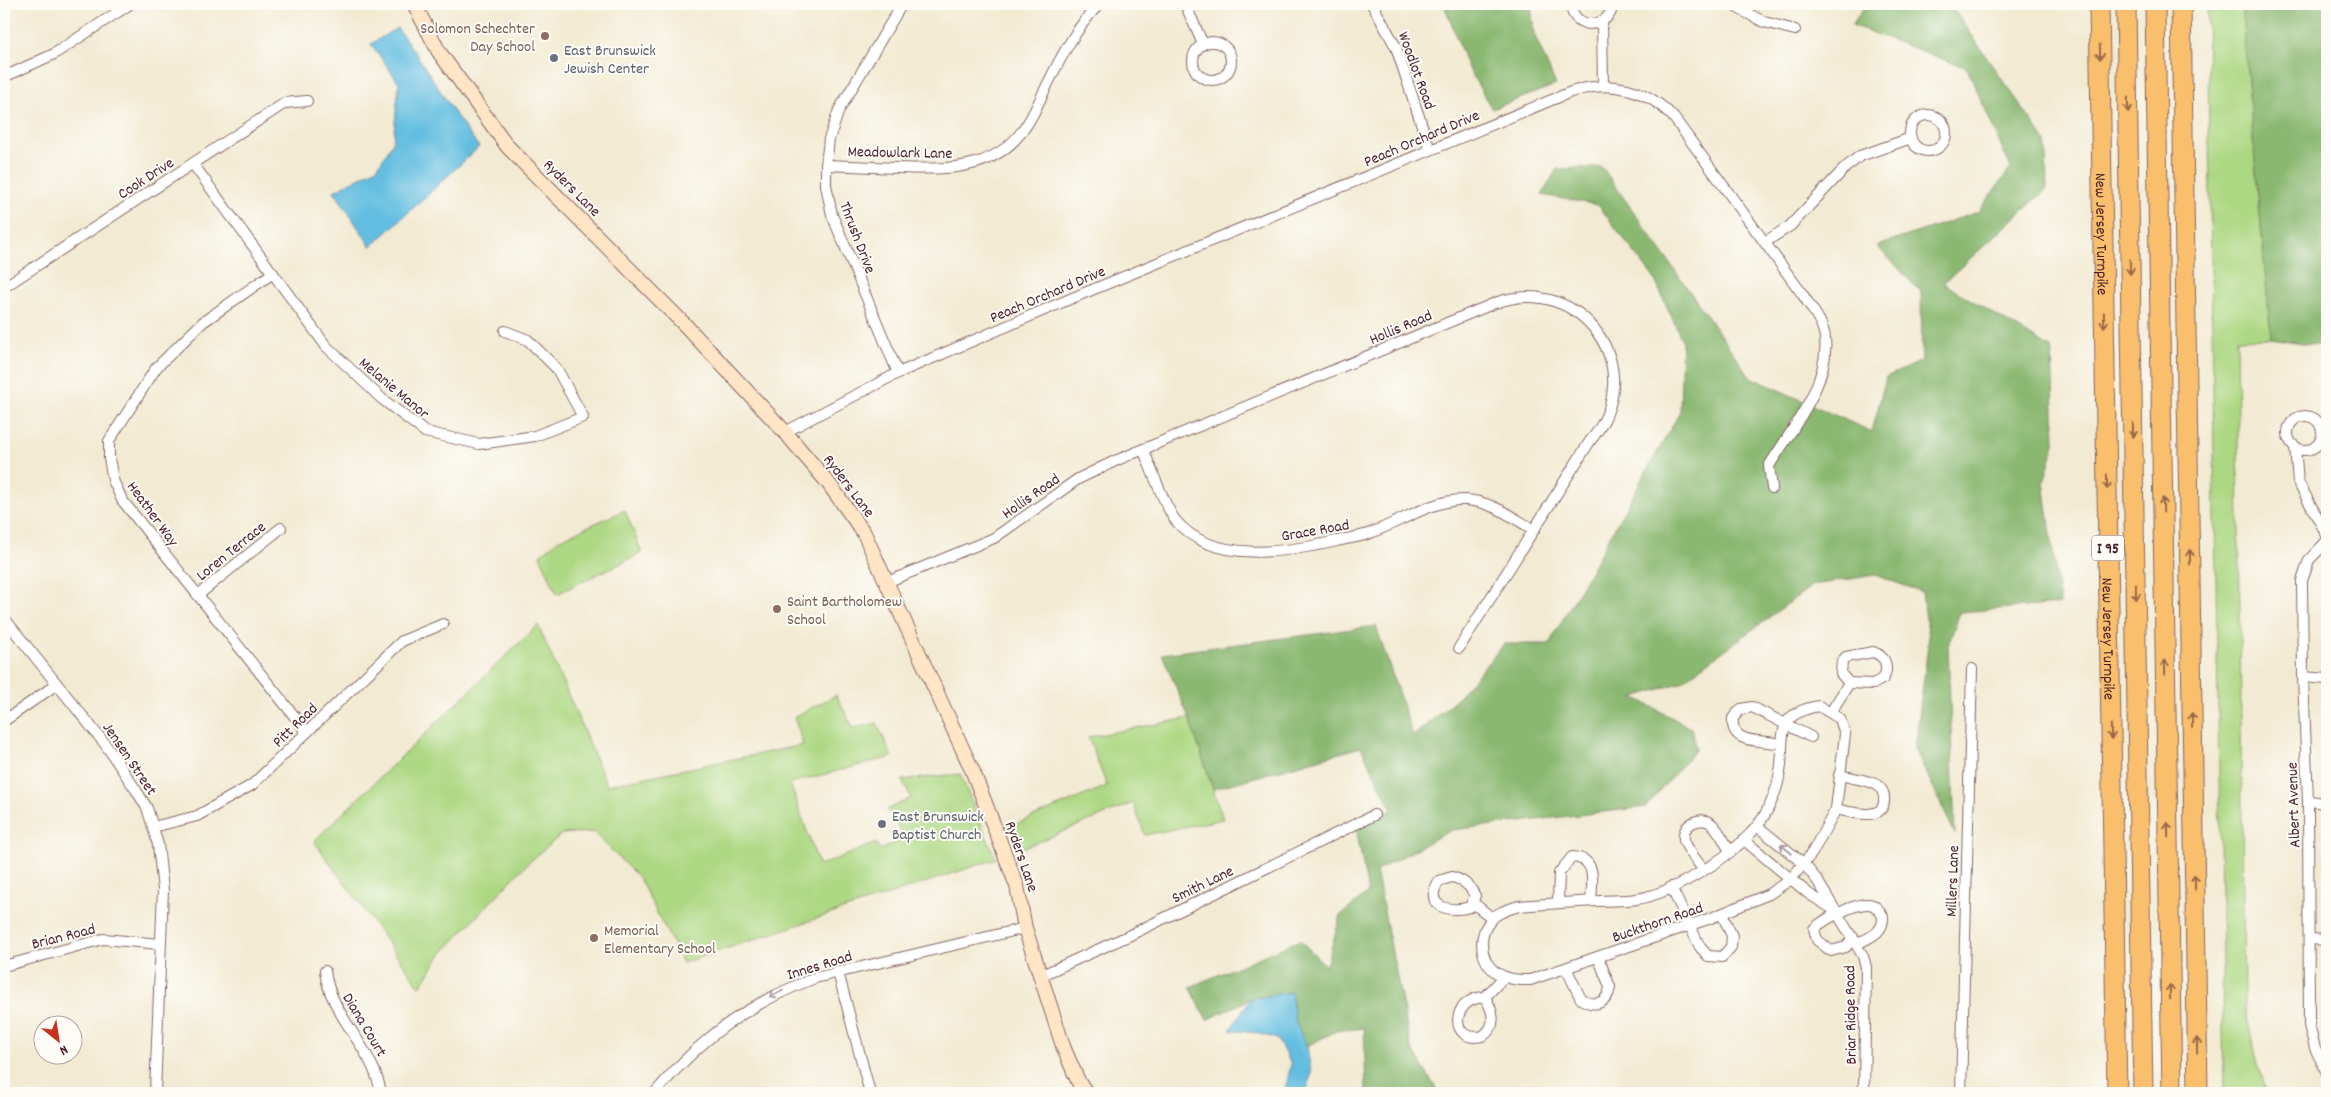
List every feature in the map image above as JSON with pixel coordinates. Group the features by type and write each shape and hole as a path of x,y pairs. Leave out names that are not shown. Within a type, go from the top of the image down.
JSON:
{"highway":[{"name":"New Jersey Turnpike","path":"2099,4 2117,1093"},
{"name":"New Jersey Turnpike","path":"2126,4 2143,1093"},
{"path":"2155,4 2172,1093"},
{"path":"2181,4 2198,1093"}],"main road":[{"name":"Ryders Lane","path":"414,4 438,52 508,147 685,325 785,432 829,484 864,533 973,772 1017,886 1025,928 1042,975 1064,1049 1079,1083 1087,1093"}],"street":[{"path":"4,77 54,54 130,4"},
{"name":"Thrush Drive","path":"898,373 832,214 826,185 826,164 830,139 839,110 902,4"},
{"name":"Meadowlark Lane","path":"826,164 951,169 973,165 993,156 1011,142 1026,126 1070,42 1099,4"},
{"path":"1185,4 1203,44"},
{"name":"Woodlot Road","path":"1372,4 1396,47 1430,150"},
{"path":"1571,4 1573,14 1579,21 1592,25 1602,22 1611,12 1613,4"},
{"path":"1730,4 1764,22 1796,30"},
{"path":"1602,22 1603,85"},
{"name":"Peach Orchard Drive","path":"785,432 898,373 1571,92 1603,85 1617,86 1636,91 1668,111 1765,242 1803,295 1820,323 1825,338 1823,369 1816,388 1769,466 1772,488"},
{"name":"Cook Drive","path":"4,287 285,103 307,101"},
{"path":"1765,242 1790,226 1846,167 1860,156 1911,138"},
{"name":"Melanie Manor","path":"193,164 326,346 382,398 425,432 479,444 535,436 583,417 557,369 528,340 505,331"},
{"name":"Heather Way","path":"272,273 203,322 156,368 110,441 109,458 113,480 122,500 307,732"},
{"name":"Hollis Road","path":"887,582 994,538 1078,479 1143,449 1495,303 1522,296 1548,299 1573,309 1593,326 1603,341 1610,358 1613,384 1611,402 1605,419 1459,648"},
{"path":"2295,446 2298,482 2327,535"},
{"name":"Grace Road","path":"1143,449 1174,520 1188,533 1212,544 1248,552 1292,551 1372,533 1435,506 1457,500 1472,500 1494,506 1534,530"},
{"name":"Loren Terrace","path":"198,595 281,528"},
{"name":"Albert Avenue","path":"2327,541 2309,560 2302,581 2303,678 2308,800 2309,1025 2314,1048 2327,1073"},
{"name":"Jensen Street","path":"4,618 122,768 147,808 158,845 163,890 154,1093"},
{"name":"Pitt Road","path":"153,827 197,816 252,785 402,641 443,624"},
{"path":"1872,652 1884,658 1887,672 1879,682 1874,684 1849,683 1841,674 1840,668 1846,657 1872,652"},
{"name":"Millers Lane","path":"1961,1093 1972,669"},
{"path":"2303,678 2327,678"},
{"path":"1786,724 1794,715 1807,708 1818,706 1831,712 1849,683"},
{"path":"4,721 57,684"},
{"path":"1781,744 1768,740 1745,739 1739,736 1734,731 1733,718 1741,709 1752,708 1811,737"},
{"name":"Buckthorn Road","path":"1504,977 1516,980 1530,980 1689,926 1769,894 1791,879 1804,864 1836,809 1845,734 1840,719 1831,712"},
{"name":"Buckthorn Road","path":"1492,918 1506,910 1519,906 1637,899 1671,887 1703,870 1744,840 1757,826 1773,796 1780,772 1781,744 1786,724"},
{"path":"1836,809 1867,814 1881,809 1884,803 1882,790 1873,782 1839,775"},
{"path":"2308,800 2327,803"},
{"name":"Smith Lane","path":"1042,975 1128,936 1374,816"},
{"path":"1703,870 1684,841 1685,830 1690,825 1701,820 1708,821 1730,851"},
{"name":"Briar Ridge Road","path":"1757,826 1804,864 1824,889 1855,940 1866,967 1864,1093"},
{"name":"Briar Ridge Road","path":"1744,840 1791,879 1839,913"},
{"path":"1558,904 1559,873 1569,858 1579,857 1590,865 1592,877 1591,901"},
{"path":"1671,887 1702,952 1715,958 1722,957 1728,953 1732,940 1722,914"},
{"path":"1472,902 1492,918 1486,927 1482,941 1482,953 1486,961 1500,976 1504,977 1485,998"},
{"path":"1867,904 1879,910 1882,916 1882,927 1878,933 1855,940 1846,947 1830,951 1817,940 1814,929 1823,921 1839,913 1867,904"},
{"name":"Innes Road","path":"655,1093 698,1046 725,1024 783,990 838,972 1025,928"},
{"name":"Brian Road","path":"4,966 103,939 161,944"},
{"path":"2310,939 2327,940"},
{"path":"1566,968 1578,996 1587,1003 1599,1003 1605,1000 1610,987 1598,957"},
{"name":"Diana Court","path":"325,971 327,988 374,1065 381,1093"},
{"path":"838,972 870,1093"}],"green space":[{"path":"1444,4 1531,4 1534,34 1556,85 1492,109 1467,66"},
{"path":"1866,4 1950,4 2046,142 2047,189 1943,283 2052,349 2055,443 2044,482 2060,604 1960,612 1948,646 1955,834 1915,749 1929,637 1922,592 1875,575 1813,585 1680,683 1634,697 1691,728 1696,749 1646,807 1451,830 1376,871 1411,1048 1439,1093 1366,1093 1364,1028 1336,1031 1307,1046 1295,1021 1290,992 1250,999 1207,1020 1190,987 1300,940 1326,966 1341,915 1368,893 1356,827 1392,810 1361,747 1213,789 1189,718 1162,654 1376,626 1413,736 1456,700 1504,644 1549,644 1680,412 1682,340 1654,278 1598,205 1542,195 1557,169 1602,167 1750,377 1872,432 1886,377 1922,361 1921,292 1877,246 1978,212 2011,168 1967,68 1852,25"},
{"path":"2207,4 2241,4 2271,338 2237,339 2244,1006 2265,1093 2224,1093"},
{"path":"2241,4 2327,4 2327,347 2271,338"},
{"path":"625,510 642,553 557,594 540,555 558,540"},
{"path":"538,625 607,785 803,745 794,717 836,695 853,728 877,723 892,757 790,783 819,866 876,843 880,850 906,838 887,810 911,798 902,780 960,774 996,859 683,963 639,878 593,832 562,834 528,863 441,954 420,987 314,841"},
{"path":"1189,718 1223,819 1145,835 1133,803 1023,848 1014,825 1107,786 1088,737"}],"water":[{"path":"397,28 479,147 371,247 334,191 377,168 393,142 399,83 371,44"},
{"path":"1291,992 1295,1021 1307,1046 1311,1074 1306,1093 1285,1090 1291,1064 1277,1039 1257,1033 1230,1030 1250,999"}],"place":[{"name":"Solomon Schechter Day School","path":"545,36"},
{"name":"East Brunswick Jewish Center","path":"554,58"},
{"name":"Saint Bartholomew School","path":"777,609"},
{"name":"East Brunswick Baptist Church","path":"882,824"},
{"name":"Memorial Elementary School","path":"594,938"}]}
